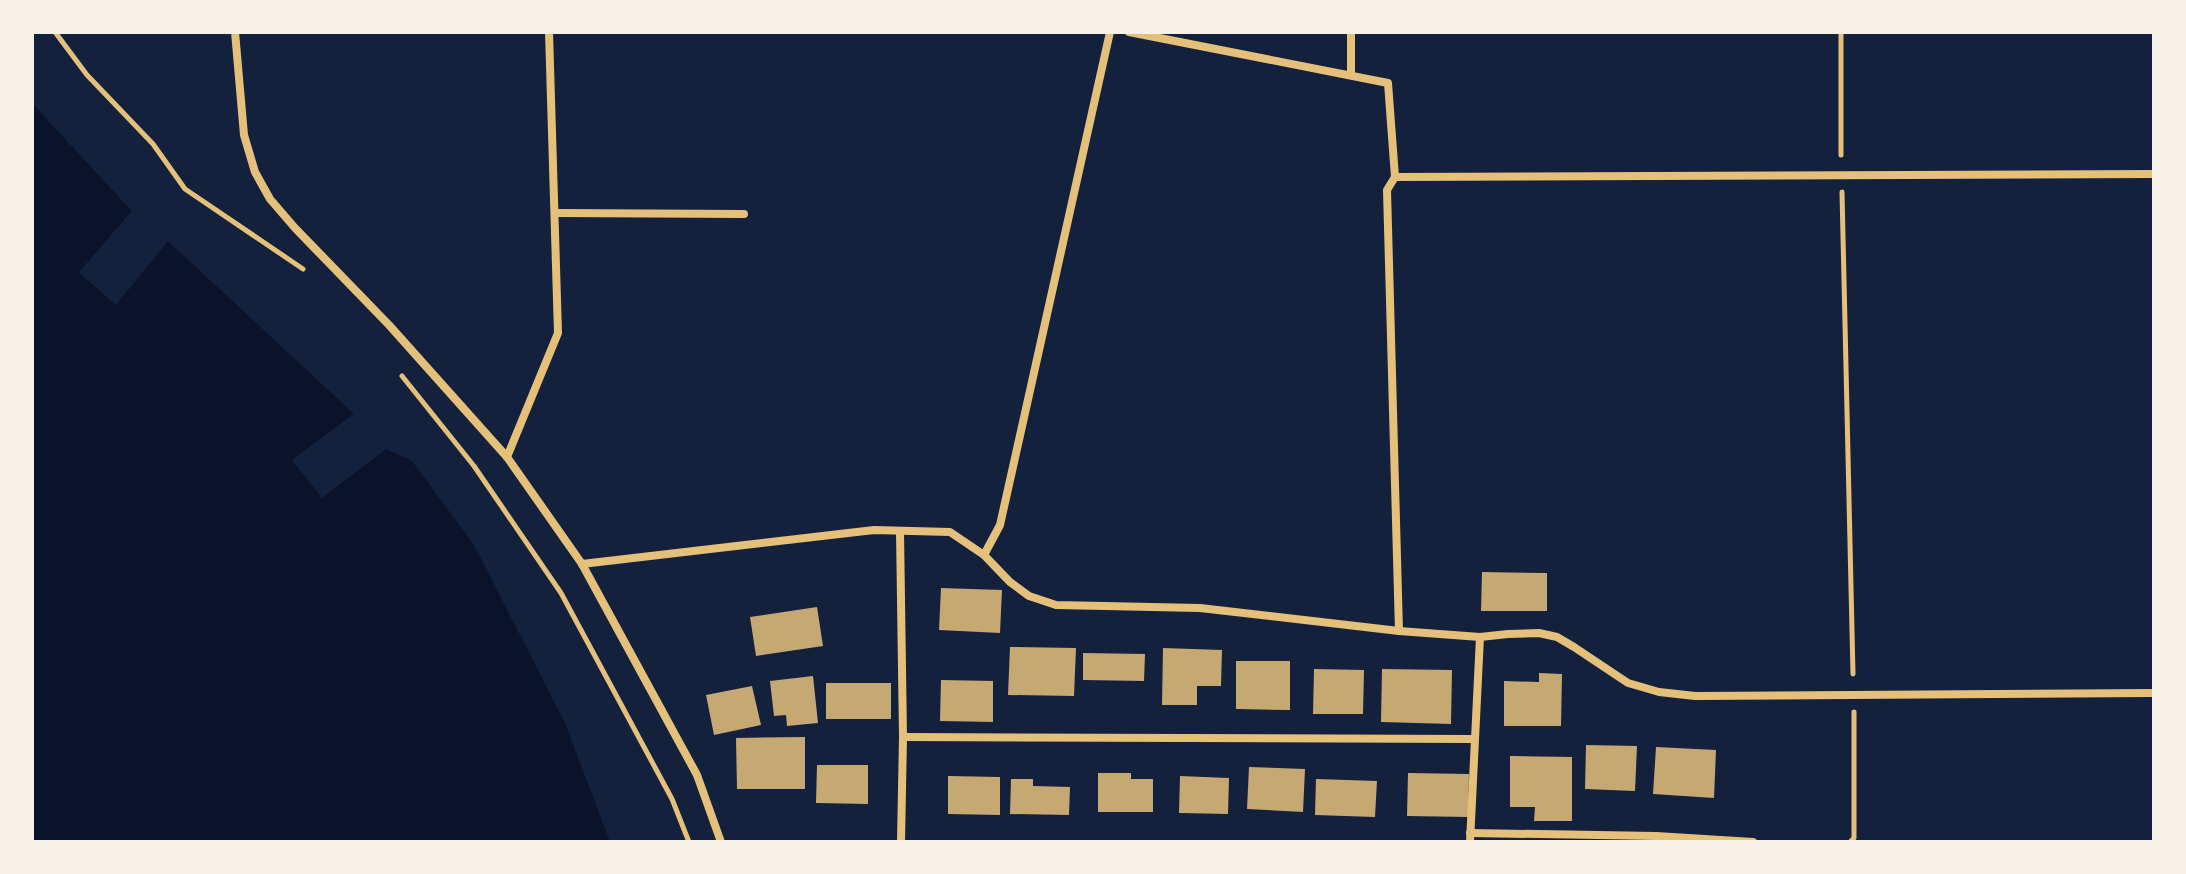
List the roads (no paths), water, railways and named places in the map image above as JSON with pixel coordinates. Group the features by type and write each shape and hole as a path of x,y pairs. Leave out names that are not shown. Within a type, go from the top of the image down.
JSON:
{"street":[{"path":"235,32 244,135 255,172 270,199 507,457 582,564 697,775 721,842"},
{"path":"507,457 558,333 549,32"},
{"path":"984,555 1000,525 1110,32"},
{"path":"1129,32 1388,83 1395,177 1387,190 1399,631"},
{"path":"1351,32 1351,74"},
{"path":"1395,177 2154,174"},
{"path":"555,213 744,214"},
{"path":"582,564 874,530 950,532 984,555 1010,582 1029,596 1056,605 1200,608 1480,637 1539,633 1557,637 1628,683 1659,692 1695,696 2154,693"},
{"path":"900,531 901,842"},
{"path":"1480,637 1470,837 1753,842"},
{"path":"903,737 1473,739"}],"water":[{"path":"32,103 132,211 79,273 116,304 167,240 354,414 292,460 322,497 386,449 412,461 474,545 565,723 610,842 32,842"}]}
